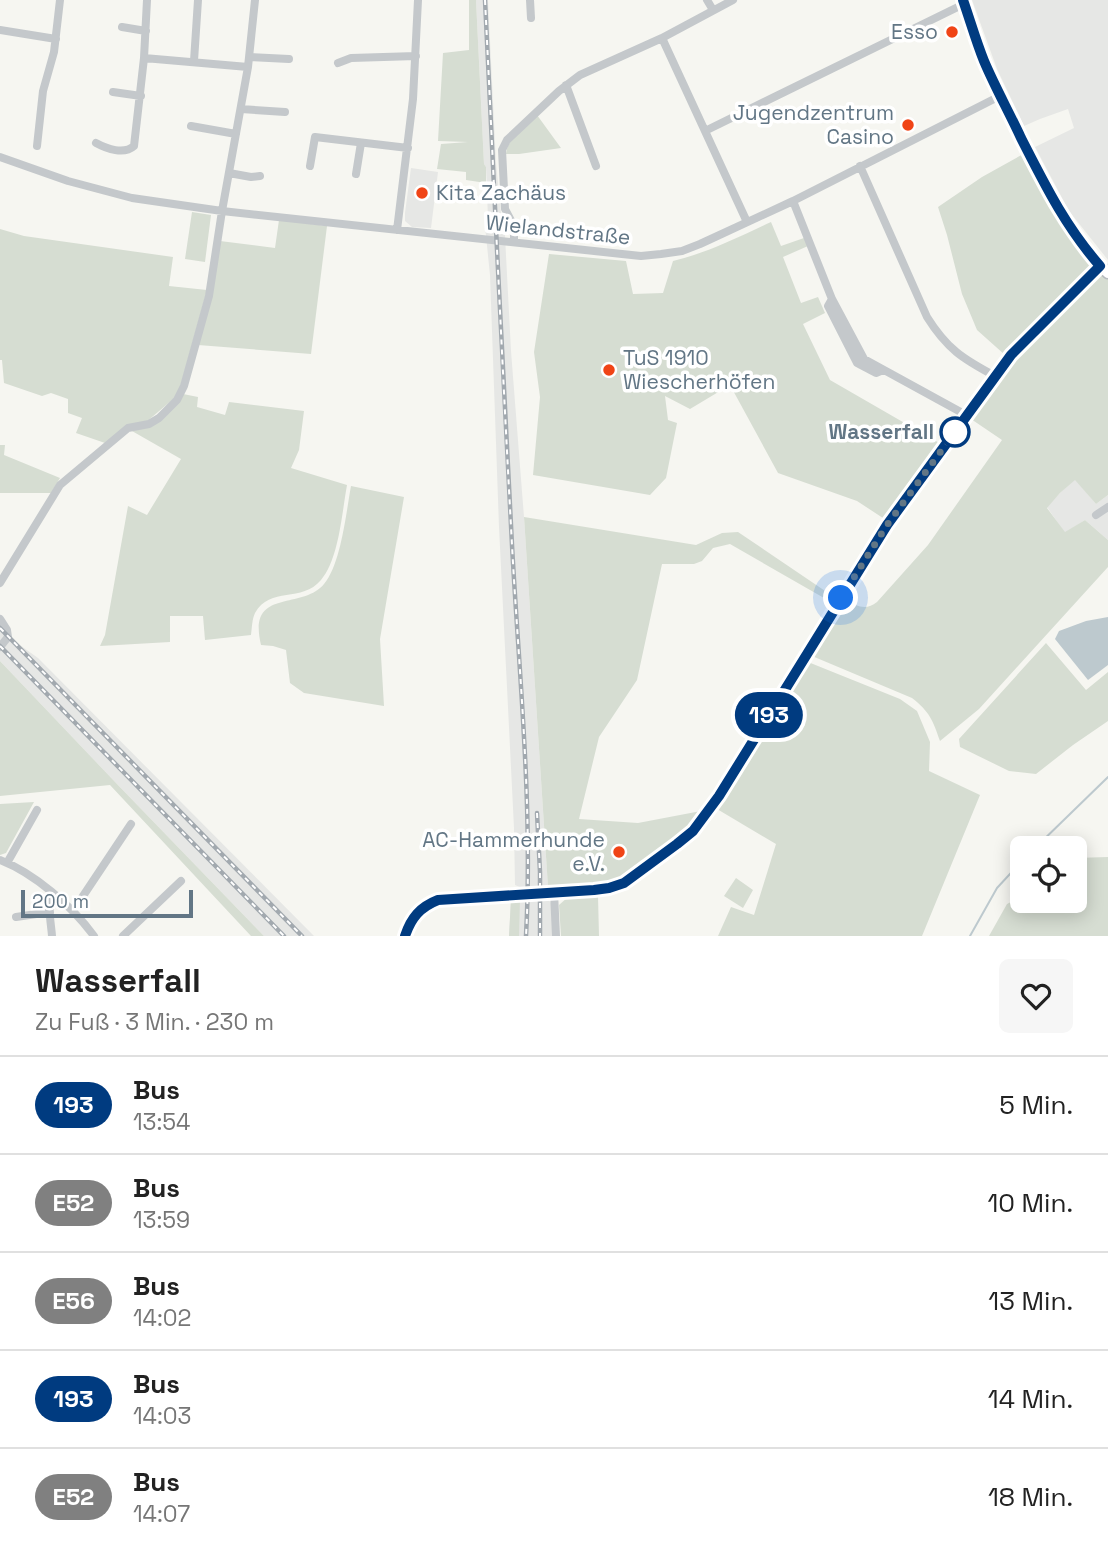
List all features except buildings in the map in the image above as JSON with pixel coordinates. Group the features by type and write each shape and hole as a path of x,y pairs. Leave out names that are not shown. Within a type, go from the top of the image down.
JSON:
{"main road":[{"path":"964,2 976,41 1000,96 1061,215 1083,246 1104,269"}],"street":[{"path":"37,146 43,92 56,39 60,0"},
{"path":"96,143 104,148 124,151 132,150 134,146 141,96 147,0"},
{"path":"194,61 198,0"},
{"path":"0,583 60,485 128,428 149,424 159,418 177,400 184,386 209,296 250,57 255,0"},
{"path":"397,230 408,148 418,0"},
{"path":"530,0 531,18"},
{"path":"707,0 713,10"},
{"path":"514,242 514,226 505,209 502,150 507,139 566,85 590,70 662,38 733,0"},
{"path":"705,131 964,2"},
{"path":"122,27 146,31"},
{"path":"0,30 56,39"},
{"path":"662,38 747,222"},
{"path":"338,62 351,58 416,56"},
{"path":"250,57 289,60"},
{"path":"144,58 248,67"},
{"path":"566,85 596,166"},
{"path":"113,92 141,96"},
{"name":"Wielandstraße","path":"0,157 68,181 123,196 222,211 651,255 682,251 747,222 1000,96"},
{"path":"241,109 285,112"},
{"path":"191,126 236,134"},
{"path":"310,166 315,137 408,148"},
{"path":"356,174 361,143"},
{"path":"860,166 927,317 937,333 956,352 995,376"},
{"path":"229,173 260,176"},
{"path":"793,201 845,331 864,359 968,416"},
{"path":"405,936 419,911 438,900 594,890 619,885 693,831 719,796 887,525 995,376 1011,355 1104,269"},
{"path":"1096,515 1108,507"},
{"path":"0,619 8,637 0,647"},
{"path":"37,810 4,861 53,894 73,911 93,936"},
{"path":"73,911 131,824"},
{"path":"122,936 181,881"},
{"path":"554,892 556,936"},
{"path":"52,936 50,902 53,894"},
{"path":"16,917 50,912"}],"shaded area":[{"path":"469,0 476,0 486,183 466,180 466,172 437,169 441,144 468,142 438,141 443,53 469,50"},
{"path":"476,0 488,0 496,163 501,213 504,217 548,887 531,887 531,898 547,898 551,903 553,936 509,936 511,899 521,899 522,888 515,885 490,275 485,226 488,218 486,167"},
{"path":"972,0 1108,0 1108,260 1069,211 1035,147 1074,128 1068,109 1024,126 997,69"},
{"path":"537,115 561,148 506,154 514,137"},
{"path":"1025,153 1056,217 1091,266 1005,355 977,330 962,294 938,207 982,177"},
{"name":"Kita Zachäus","path":"411,168 438,172 431,228 412,227 405,221"},
{"path":"192,212 211,215 205,262 185,259"},
{"path":"279,220 327,226 311,354 198,345 220,241 275,248"},
{"path":"771,222 781,246 804,238 808,246 783,257 801,303 818,297 825,313 803,324 830,380 941,444 886,520 857,501 778,473 730,385 690,409 665,396 668,420 677,423 666,478 650,495 533,475 540,397 534,352 549,254 626,261 633,294 663,293 673,261 711,249"},
{"path":"0,229 24,236 173,257 169,286 207,290 178,395 145,423 105,443 76,433 82,418 68,413 68,399 51,393 42,396 4,383 0,360"},
{"path":"1101,268 1108,275 1108,495 1096,504 1075,480 1047,508 1065,532 1085,520 1108,540 1108,567 979,709 940,741 930,717 912,698 812,656 845,601 862,607 873,605 928,545 1002,440 971,419 1008,364"},
{"path":"183,394 198,397 197,407 225,415 229,402 304,411 299,450 291,468 347,485 332,560 321,580 313,587 277,597 261,605 254,615 251,635 205,640 203,616 170,616 170,642 100,646 105,635 128,506 147,515 181,459 132,431 149,427 159,421"},
{"path":"0,445 5,445 4,455 60,478 51,493 0,493"},
{"path":"1075,479 1096,504 1108,495 1108,540 1085,520 1065,533 1047,507"},
{"path":"351,486 404,497 380,639 384,706 304,693 290,683 286,650 261,645 259,627 262,615 269,607 314,592 330,575 342,538"},
{"path":"524,517 696,545 722,533 738,532 834,597 831,602 730,544 713,548 702,561 694,564 662,564 637,680 599,737 579,819 638,823 701,811 690,830 631,875 607,886 548,887"},
{"path":"1108,617 1108,665 1088,680 1055,639 1059,631 1086,621"},
{"path":"0,625 17,643 38,658 314,936 264,936 0,661"},
{"path":"1046,643 1086,690 1108,672 1108,721 1036,774 1009,771 960,747 959,739"},
{"path":"0,661 264,936 251,936 110,785 0,796"},
{"path":"808,662 900,699 917,711 930,742 929,771 980,795 922,936 718,936 731,907 754,915 776,844 717,809"},
{"path":"34,802 6,853 0,855 0,804"},
{"path":"1108,857 1108,936 989,936 1010,902 1010,913 1087,913 1087,858"},
{"path":"736,878 753,890 743,908 724,896"},
{"path":"598,896 599,936 561,936 559,905 568,897"},
{"path":"511,899 520,899 519,936 509,936"}],"waterway":[{"path":"1047,836 1108,777"},
{"path":"970,936 997,888 1010,874"}],"railway":[{"path":"485,0 508,477 524,740 528,838 526,936"},
{"path":"0,628 302,936"},
{"path":"0,646 284,936"},
{"path":"537,813 540,936"}],"bus line":[{"name":"193","path":"405,936 408,926 419,911 438,900 594,890 619,885 693,831 719,796 887,525 1011,355 1100,266 1061,215 1045,186 991,78 963,0"}],"place":[{"name":"Esso","path":"952,32"},
{"name":"Jugendzentrum Casino","path":"908,125"},
{"name":"Kita Zachäus","path":"422,193"},
{"name":"TuS 1910 Wiescherhöfen","path":"609,370"},
{"name":"Wasserfall","path":"955,432"},
{"name":"AC-Hammerhunde e.V.","path":"619,852"}],"route":[{"path":"841,598 887,525 955,432"}]}
